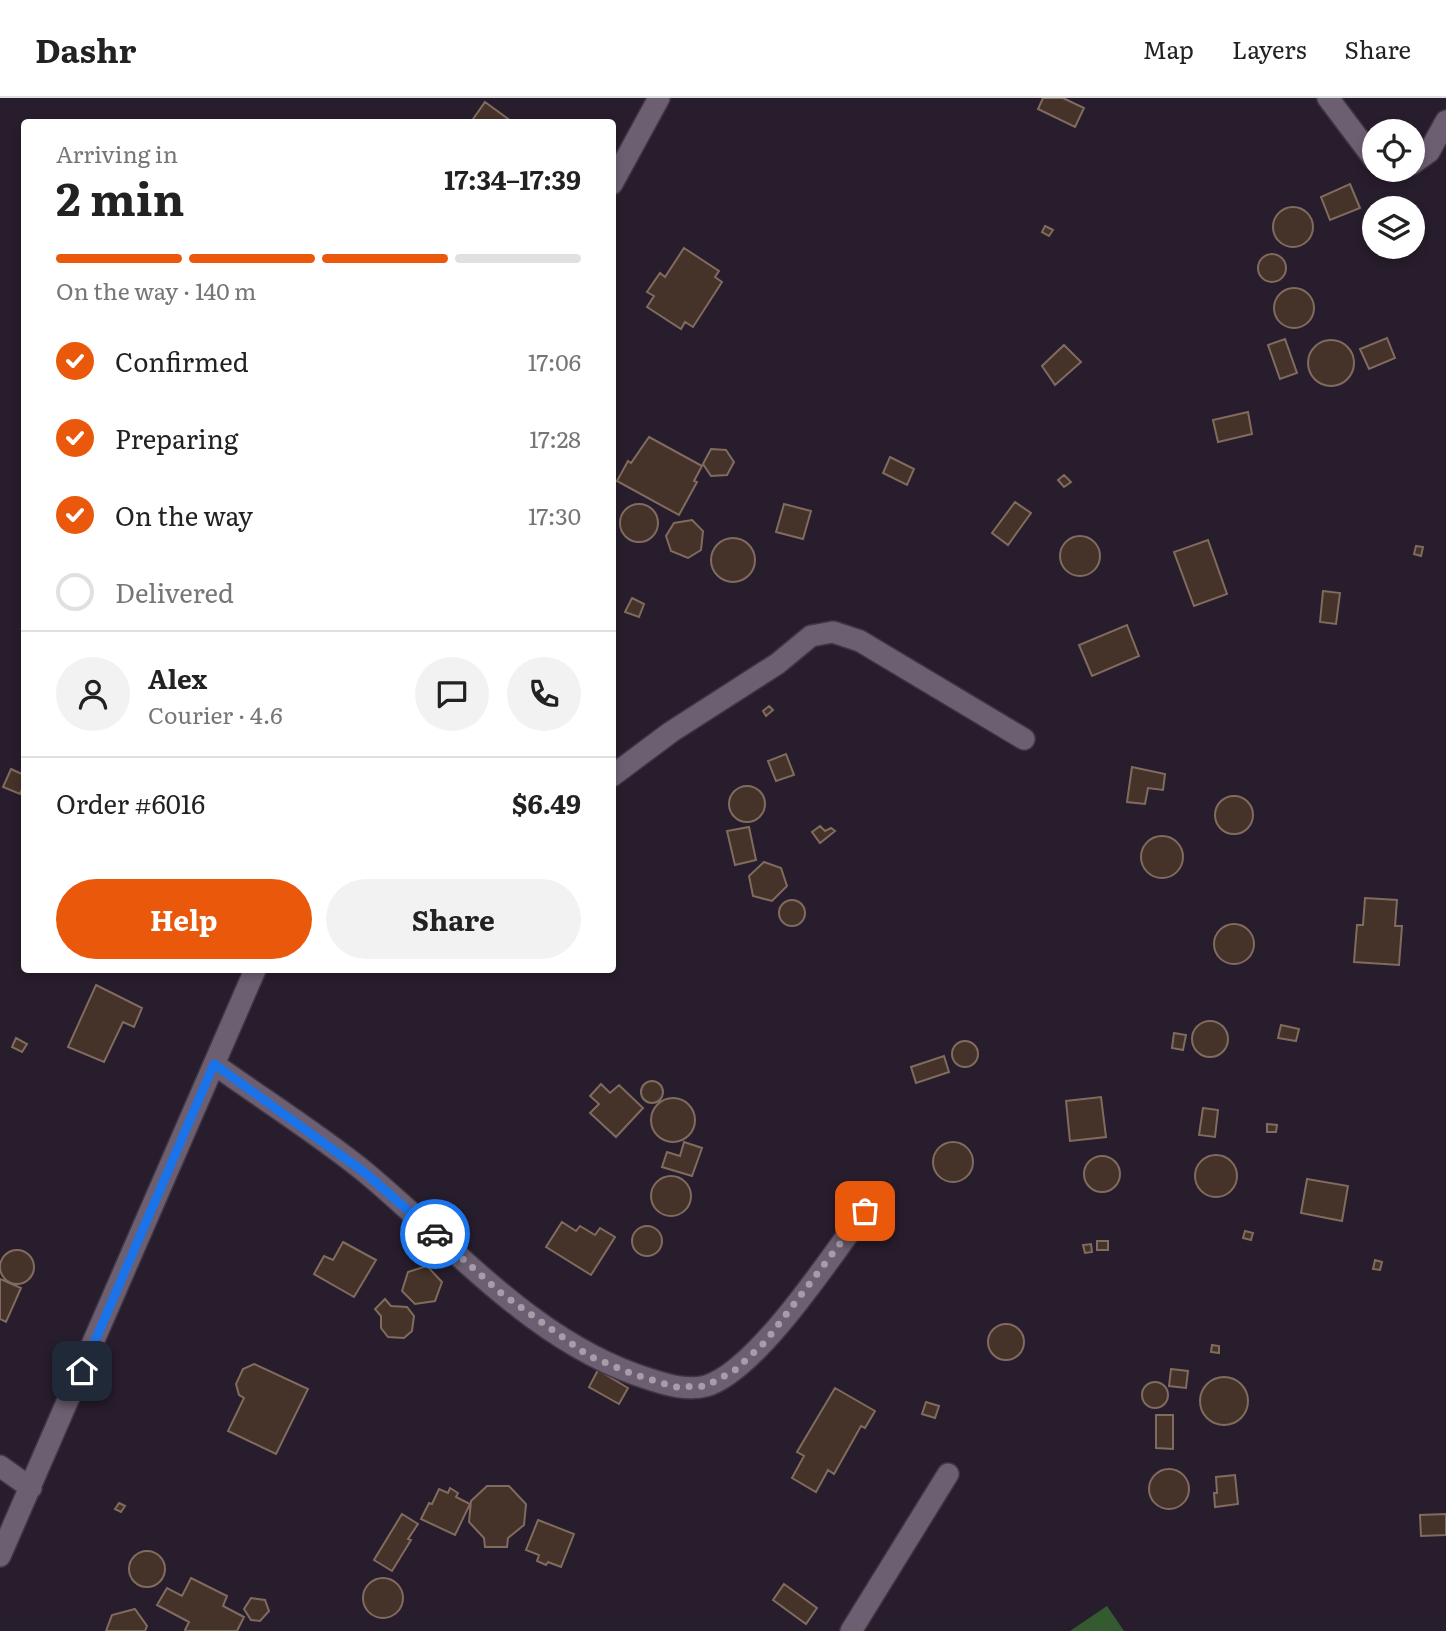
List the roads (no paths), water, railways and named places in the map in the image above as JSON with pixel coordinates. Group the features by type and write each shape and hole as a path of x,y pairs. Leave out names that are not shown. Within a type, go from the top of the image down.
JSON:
{"street":[{"path":"616,177 659,98"},
{"path":"1328,98 1362,143"},
{"path":"1425,155 1446,121"},
{"path":"616,773 671,732 777,664 811,636 833,632 860,641 1024,739"},
{"path":"0,1556 254,973"},
{"path":"214,1064 364,1172 501,1293 548,1328 589,1356 675,1387 706,1386 735,1370 765,1342 865,1211"},
{"path":"0,1466 31,1488"},
{"path":"850,1631 948,1474"}]}
